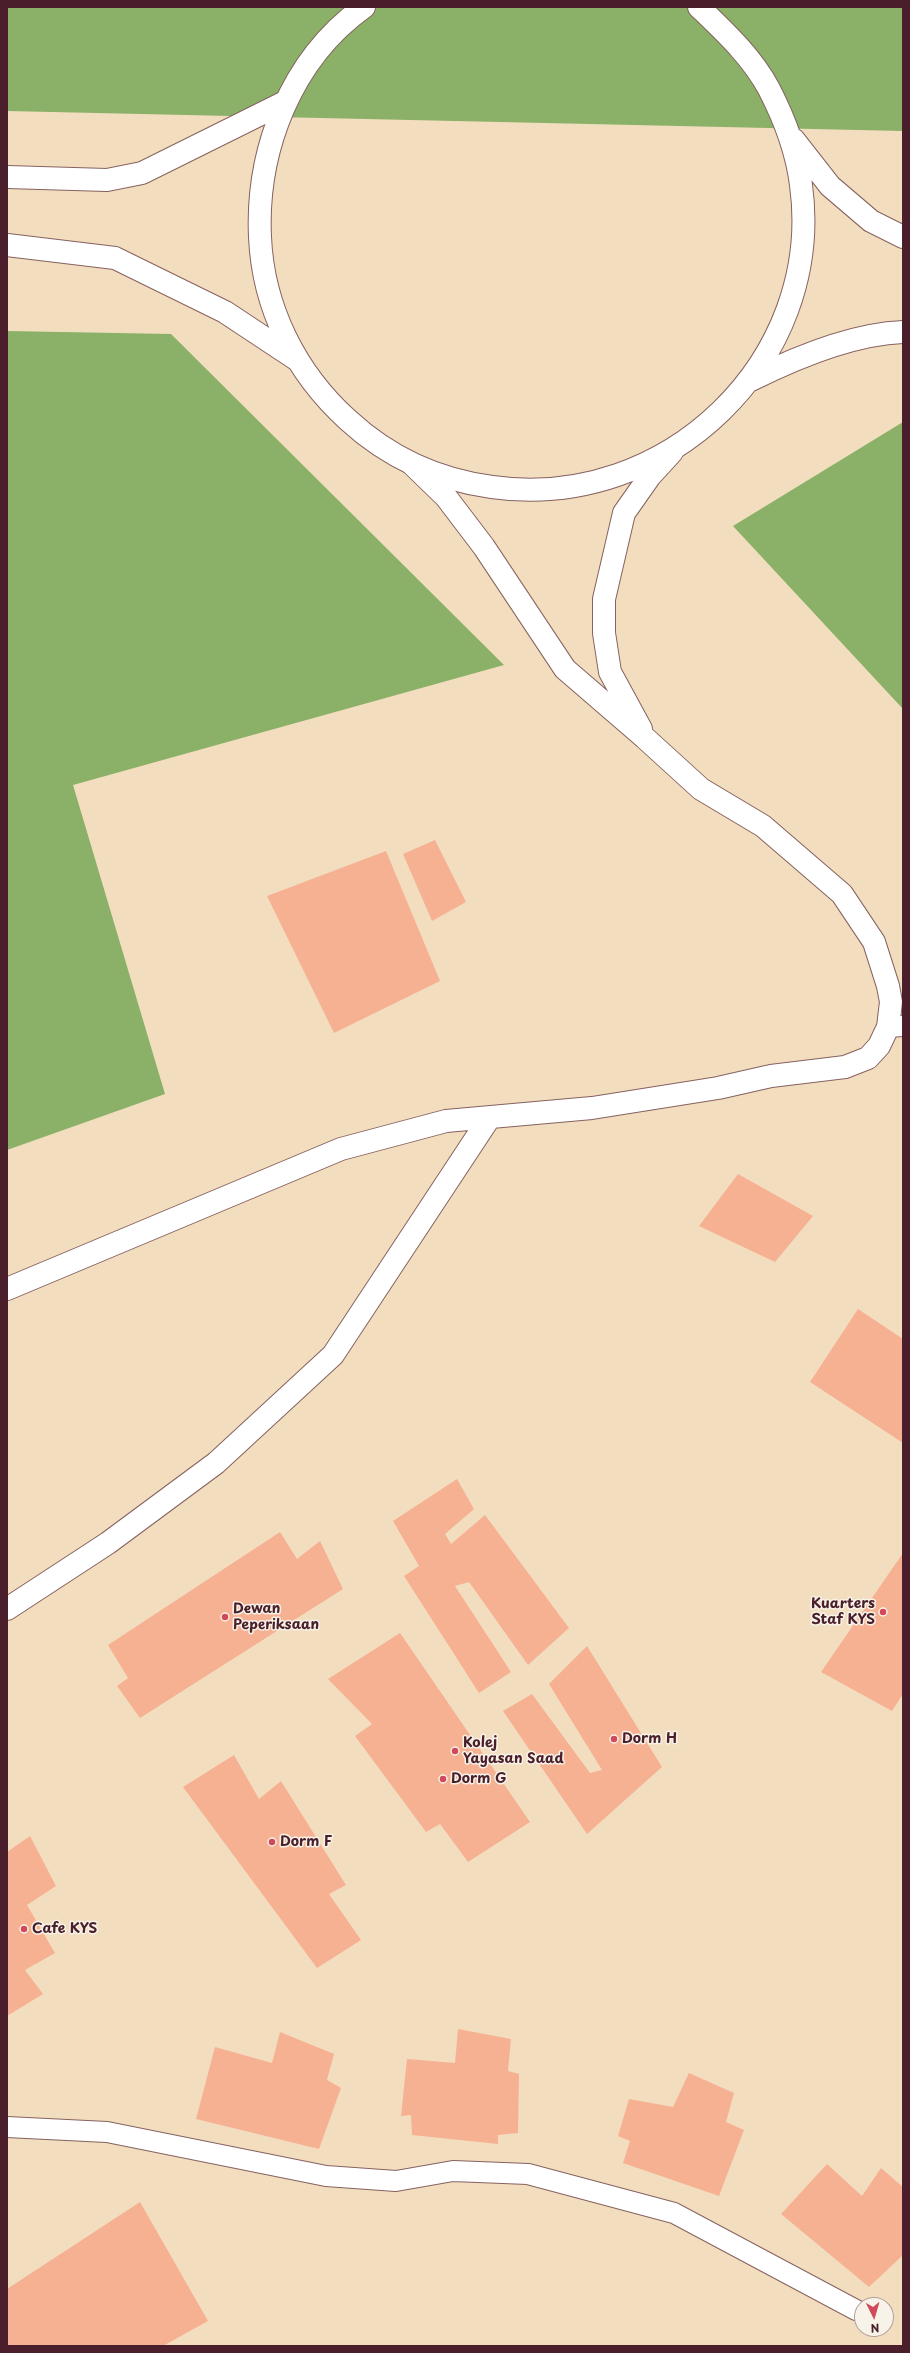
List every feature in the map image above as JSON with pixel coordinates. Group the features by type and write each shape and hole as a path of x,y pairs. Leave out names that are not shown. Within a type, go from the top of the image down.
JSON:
{"street":[{"path":"364,7 350,17 313,56 285,102 266,152 258,212 260,258 273,310 296,359 328,402 367,438 413,465 464,483 517,491 571,488 623,474 672,452"},
{"path":"645,738 610,672 604,633 604,598 624,513 650,476 672,452 714,420 751,380 777,336 794,287 803,236 801,185 789,135 768,86 736,42 699,7"},
{"path":"7,177 107,180 142,173 285,102"},
{"path":"789,135 830,186 871,221 903,237"},
{"path":"7,244 115,258 225,312 296,359"},
{"path":"751,380 796,357 844,343 903,332"},
{"path":"7,1289 341,1148 446,1121 592,1108 718,1088 771,1076 845,1067 868,1058 895,1027 891,1002 874,942 842,894 763,826 701,790 645,738 565,669 484,547 446,497 413,465"},
{"path":"7,1609 108,1543 216,1463 333,1355 490,1117"}],"lane":[{"path":"7,2127 107,2132 326,2176 396,2181 453,2171 528,2174 674,2213 854,2309"}],"green space":[{"path":"7,7 903,7 903,131 7,111"},
{"path":"7,331 171,334 504,665 73,785 165,1094 7,1150"},
{"path":"903,422 903,709 733,526"}],"building":[{"path":"435,840 466,902 432,921 403,854"},
{"path":"386,851 440,981 334,1033 267,896"},
{"path":"738,1174 813,1216 775,1262 699,1226"},
{"path":"858,1309 903,1339 903,1443 810,1382"},
{"path":"457,1479 474,1509 445,1534 451,1544 485,1515 569,1628 528,1665 469,1582 455,1586 511,1672 479,1693 404,1576 419,1566 393,1521"},
{"name":"Dewan Peperiksaan","path":"280,1532 297,1559 320,1541 343,1589 140,1718 117,1686 128,1678 108,1645"},
{"name":"Kuarters Staf KYS","path":"903,1553 903,1694 892,1711 821,1672"},
{"name":"Dorm G","path":"400,1633 530,1822 468,1862 440,1824 426,1832 355,1736 372,1724 328,1679"},
{"name":"Dorm H","path":"587,1646 662,1767 587,1834 503,1711 532,1694 590,1773 602,1770 549,1684"},
{"name":"Dorm F","path":"234,1755 259,1799 281,1781 346,1885 329,1894 361,1940 317,1968 183,1787"},
{"name":"Cafe KYS","path":"30,1836 56,1886 27,1905 55,1953 25,1970 43,1994 7,2016 7,1852"},
{"path":"458,2029 511,2039 508,2071 519,2074 518,2133 498,2135 498,2144 412,2135 411,2115 401,2116 407,2059 455,2063"},
{"path":"280,2032 334,2054 327,2080 341,2088 319,2149 196,2119 215,2047 272,2063"},
{"path":"689,2073 734,2093 726,2122 744,2130 719,2196 623,2163 630,2141 618,2136 629,2099 673,2107"},
{"path":"827,2164 862,2196 881,2168 903,2187 903,2255 869,2287 781,2214"},
{"path":"140,2202 208,2321 163,2346 7,2346 7,2289"}],"place":[{"name":"Kuarters Staf KYS","path":"883,1612"},
{"name":"Dewan Peperiksaan","path":"225,1617"},
{"name":"Dorm H","path":"614,1739"},
{"name":"Kolej Yayasan Saad","path":"455,1751"},
{"name":"Dorm G","path":"443,1779"},
{"name":"Dorm F","path":"272,1842"},
{"name":"Cafe KYS","path":"24,1929"}]}
